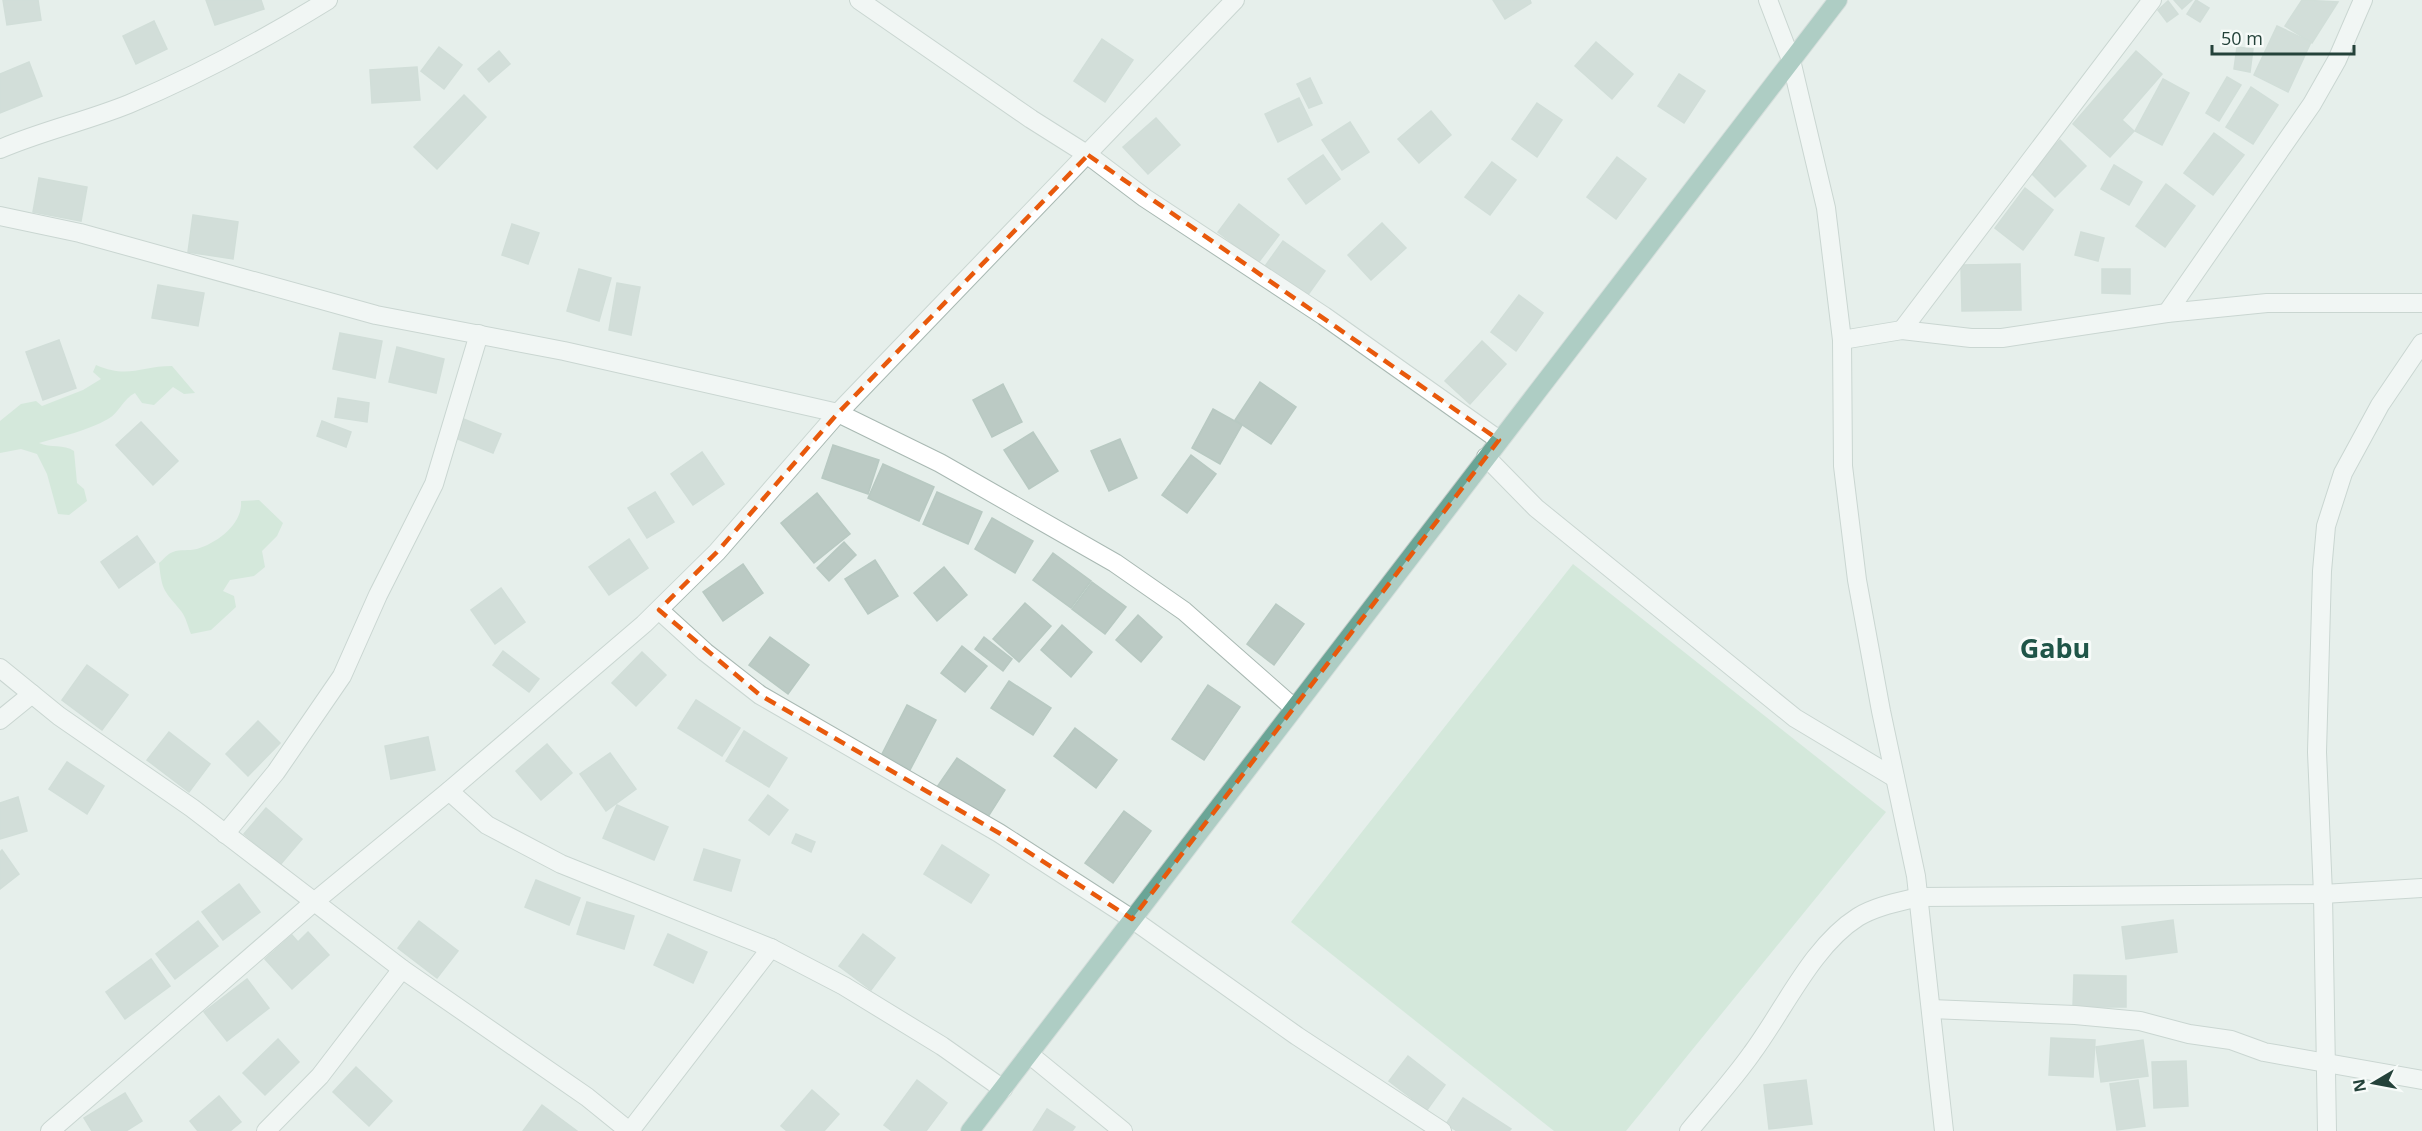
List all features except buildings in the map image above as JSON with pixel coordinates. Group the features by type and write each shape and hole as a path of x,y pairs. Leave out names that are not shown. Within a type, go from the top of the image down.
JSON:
{"main road":[{"path":"970,1131 1838,0"}],"street":[{"path":"0,149 46,130 129,104 158,91 206,69 328,0"},
{"path":"859,0 1031,119 1088,155 1145,198 1324,316 1499,440"},
{"path":"50,1131 314,902 449,791 659,610 717,552 838,413 1088,155 1234,0"},
{"path":"1768,0 1791,60 1826,208 1842,339 1843,466 1857,580 1919,897 1944,1131"},
{"path":"1902,330 2152,0"},
{"path":"2167,313 2312,104 2337,60 2363,0"},
{"path":"0,216 70,231 376,315 564,351 838,413 940,463 1116,563 1184,611 1294,708"},
{"path":"1842,339 1902,330 1971,338 2002,338 2167,313 2267,303 2422,303"},
{"path":"225,834 276,772 342,676 378,595 434,484 479,334"},
{"path":"2327,1131 2324,894 2317,752 2326,526 2343,473 2380,405 2422,343"},
{"path":"1486,457 1536,508 1795,718 1895,778"},
{"path":"659,610 705,652 760,695 999,833 1132,919 1298,1036 1443,1131"},
{"path":"0,668 32,694 225,834 402,969 587,1097 629,1131 771,948"},
{"path":"0,720 32,694"},
{"path":"449,791 487,825 561,864 771,948 844,986 942,1046 1003,1089"},
{"path":"1689,1131 1752,1054 1802,977 1838,933 1858,917 1878,908 1919,897 2324,894 2422,888"},
{"path":"266,1131 320,1076 402,969"},
{"path":"1931,1009 2075,1015 2140,1021 2189,1034 2231,1040 2264,1052 2422,1080"},
{"path":"1029,1054 1123,1131"}],"highlighted area":[{"path":"1088,155 1499,440 1132,919 999,833 760,695 659,610 717,552 838,413"}],"green space":[{"path":"96,365 117,371 172,366 195,393 184,394 173,387 154,405 142,403 135,393 108,419 83,430 39,443 74,451 77,483 84,489 87,501 69,515 58,514 47,474 37,454 21,449 0,453 0,421 21,404 36,401 42,406 83,390 101,379 93,372"},
{"path":"259,500 283,523 277,536 262,551 265,567 254,576 230,580 223,591 234,596 236,607 211,630 191,634 183,613 165,590 159,563 171,553 197,549 213,542 233,525 241,509 241,501"},
{"path":"1573,564 1886,812 1626,1131 1554,1131 1291,922"}],"district":[{"name":"Gabu","path":"2055,649"}]}
